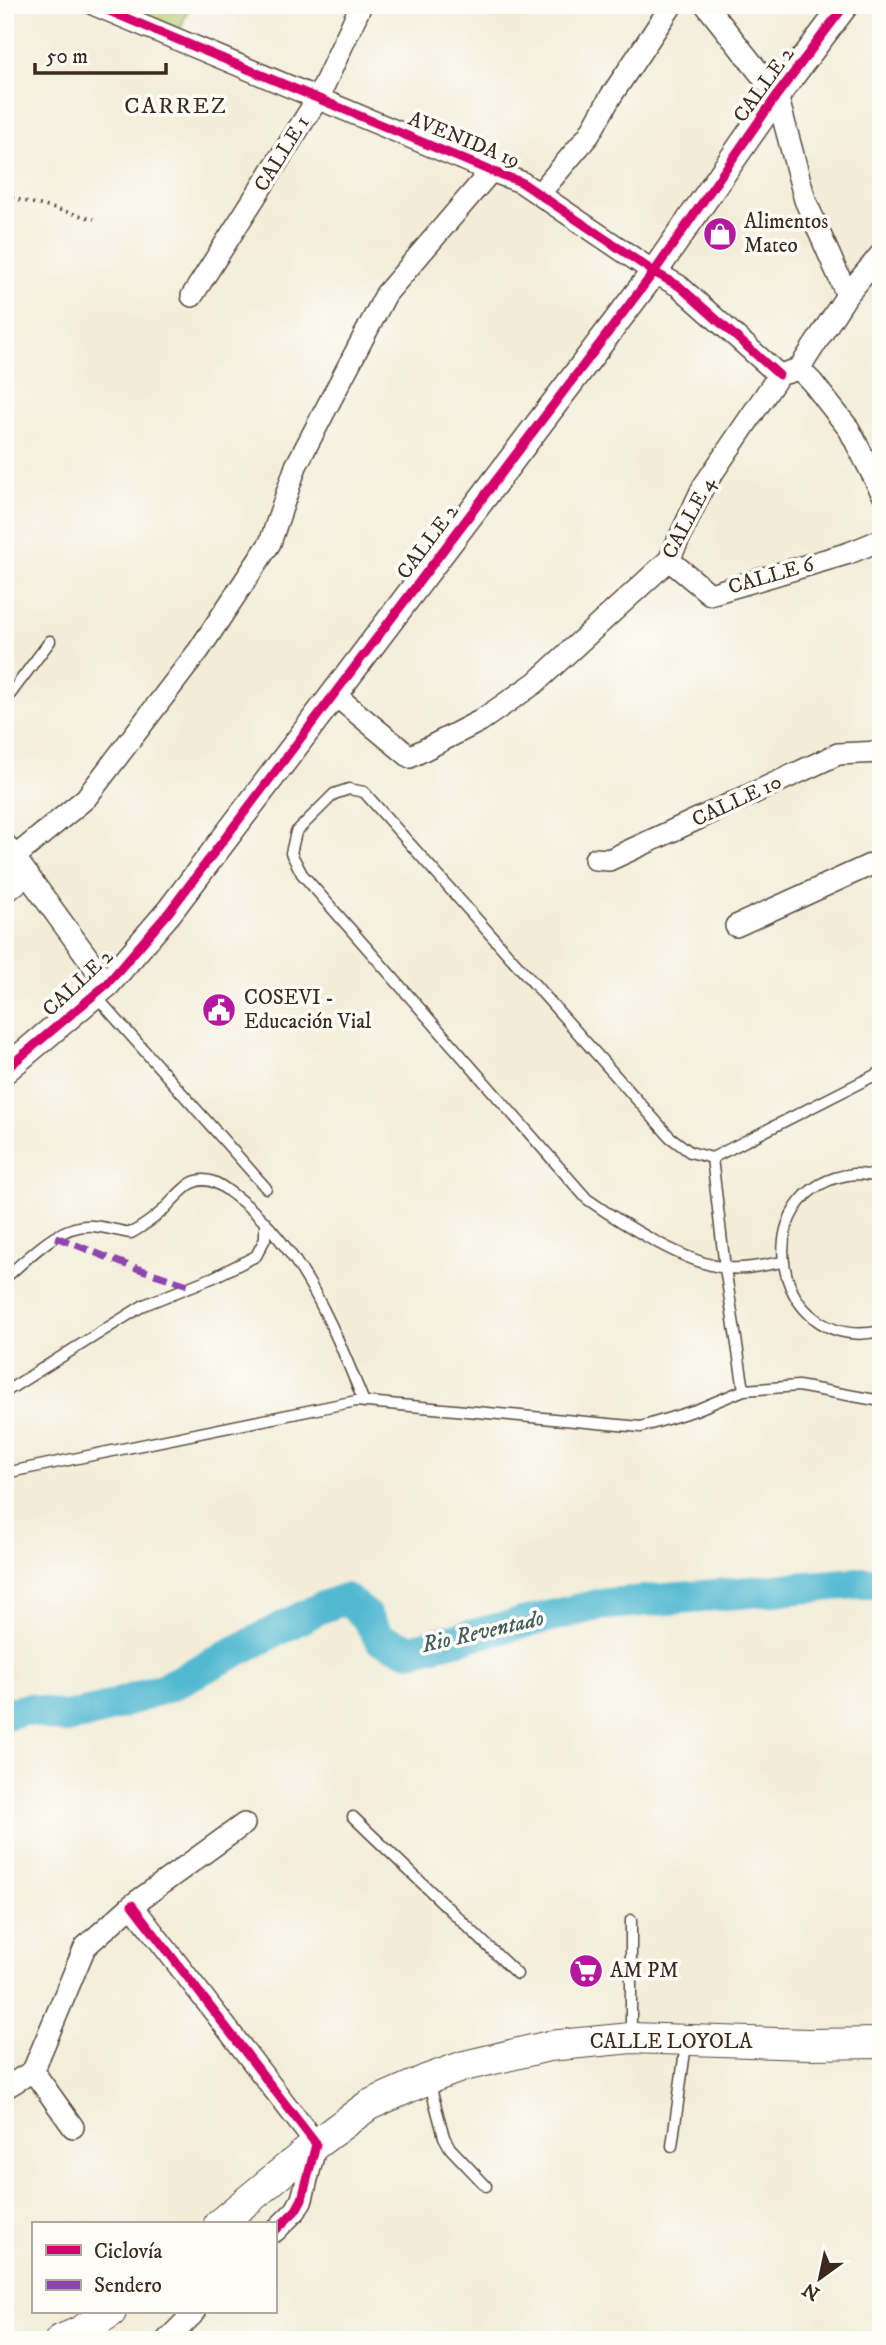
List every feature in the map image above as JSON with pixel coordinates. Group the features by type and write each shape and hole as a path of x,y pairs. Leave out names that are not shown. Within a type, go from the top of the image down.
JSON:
{"main road":[{"name":"CALLE LOYOLA","path":"221,2222 316,2144 369,2105 464,2066 549,2046 631,2038 881,2043"},
{"path":"60,2340 108,2314"}],"street":[{"name":"AVENIDA 19","path":"95,5 521,182 679,286 789,372 812,382 849,429 881,491"},
{"name":"CALLE 1","path":"192,296 318,97 361,5"},
{"path":"539,194 589,135 611,96 672,5"},
{"path":"706,5 777,94 805,200 847,296"},
{"name":"CALLE 2","path":"5,1070 101,990 169,912 654,272 777,94 845,5"},
{"path":"101,990 10,850 86,798 199,650 270,543 296,466 386,294 491,171"},
{"name":"CALLE 4","path":"335,695 410,757 480,721 535,683 669,560 703,487 881,254"},
{"name":"CALLE 6","path":"669,560 710,594 849,553 881,540"},
{"name":"CALLE 10","path":"595,859 609,860 838,754 881,752"},
{"path":"736,926 881,860"},
{"path":"5,892 28,875"},
{"path":"5,2088 33,2071 85,1947 132,1905 244,1824"},
{"path":"132,1905 316,2144 302,2200 276,2230"},
{"path":"33,2071 74,2127"},
{"path":"167,2340 193,2314"}],"lane":[{"path":"5,701 50,641"},
{"path":"782,1262 749,1268 725,1268 668,1248 610,1216 587,1199 302,874 291,853 296,832 334,794 349,789 364,792 670,1137 690,1152 712,1158 881,1072"},
{"path":"101,990 266,1188"},
{"path":"712,1158 725,1268 744,1390"},
{"path":"881,1177 855,1174 830,1180 809,1194 793,1213 783,1237 782,1262 788,1286 802,1306 821,1322 844,1332 868,1334 881,1331"},
{"path":"5,1278 68,1230 93,1226 131,1233 159,1213 189,1183 197,1180 215,1182 265,1221 308,1281 336,1335 364,1402"},
{"path":"5,1392 144,1305 214,1277 256,1256 265,1239 265,1221"},
{"path":"5,1472 342,1404 364,1402 641,1427 696,1410 744,1390 797,1386 881,1401"},
{"path":"352,1817 517,1974"},
{"path":"631,1920 631,2038"},
{"path":"672,2146 686,2041"},
{"path":"428,2079 444,2137 450,2148 486,2186"}],"path":[{"path":"5,196 94,219"}],"green space":[{"path":"103,5 190,5 176,39"}],"waterway":[{"name":"Rio Reventado","path":"5,1714 28,1709 65,1718 98,1711 167,1687 320,1608 345,1599 365,1615 380,1639 410,1650 597,1605 881,1583"}],"marked path":[{"path":"56,1237 124,1264 191,1286"}],"cycle path":[{"path":"95,5 521,182 679,286 779,375"},
{"path":"5,1070 107,984 169,912 654,272 777,95 845,5"},
{"path":"132,1905 316,2144 302,2199 296,2210 276,2230"}],"place":[{"name":"Alimentos Mateo","path":"720,234"},
{"name":"COSEVI - Educación Vial","path":"219,1010"},
{"name":"AM PM","path":"586,1971"}],"district":[{"name":"CARREZ","path":"176,106"}]}
